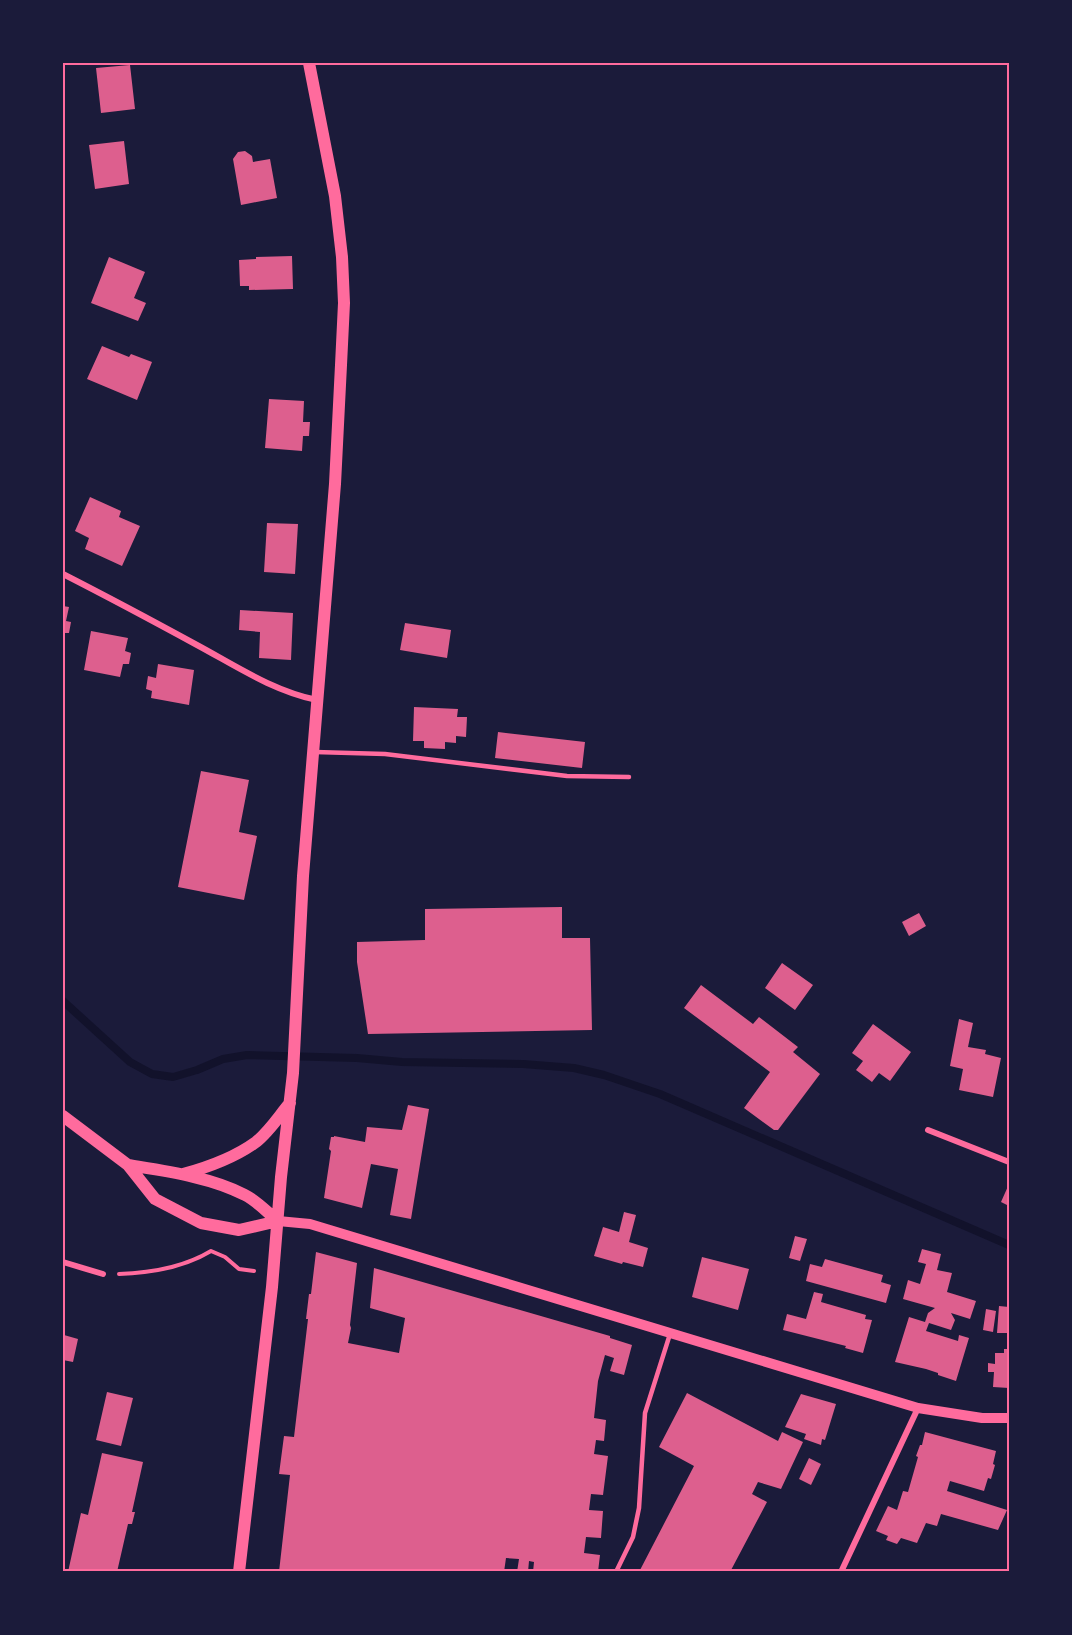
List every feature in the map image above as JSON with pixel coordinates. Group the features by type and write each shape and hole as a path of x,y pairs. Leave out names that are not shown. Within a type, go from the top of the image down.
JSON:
{"main road":[{"path":"239,1572 291,1102 303,876 335,484 344,303 342,256 335,196 309,63"},
{"path":"183,1174 207,1168 257,1141 291,1102"},
{"path":"63,1116 128,1165 155,1199 201,1223 239,1230 278,1221"},
{"path":"128,1165 183,1174 232,1189 248,1196 278,1221"}],"street":[{"path":"63,574 277,688 318,701"},
{"path":"928,1130 1009,1162"},
{"path":"278,1221 310,1224 918,1408 982,1418 1009,1418"},
{"path":"63,1262 103,1274"},
{"path":"841,1572 918,1408"}],"lane":[{"path":"314,752 386,754 567,776 629,777"},
{"path":"616,1572 633,1537 639,1508 645,1413 670,1333"}],"path":[{"path":"103,1274 141,1273 170,1267 200,1258 211,1251 225,1257 239,1269"}],"building":[{"path":"130,65 135,109 101,113 96,68"},
{"path":"124,141 129,184 95,189 89,145"},
{"path":"245,151 252,156 253,162 270,159 277,198 241,205 233,159 238,152"},
{"path":"292,256 293,289 249,290 249,286 240,286 239,260"},
{"path":"109,257 145,272 134,298 146,303 138,321 91,303"},
{"path":"102,346 129,357 131,354 152,362 137,400 87,379"},
{"path":"269,399 304,401 303,422 310,422 309,436 303,436 302,451 265,448"},
{"path":"90,497 121,511 119,517 140,526 122,566 85,549 89,538 75,531"},
{"path":"267,523 298,524 295,574 264,572"},
{"path":"63,606 69,607 66,621 71,622 69,633 63,633"},
{"path":"240,610 293,613 291,660 259,658 260,632 239,630"},
{"path":"405,623 451,630 447,658 400,650"},
{"path":"91,631 128,638 125,651 131,653 129,664 123,664 120,677 84,670"},
{"path":"158,664 194,670 189,705 151,698 152,691 146,689 148,676 156,678"},
{"path":"414,707 458,709 457,717 467,717 466,737 456,736 456,743 445,742 445,749 424,748 424,741 413,741"},
{"path":"498,732 585,742 582,768 495,758"},
{"path":"201,771 249,780 239,832 257,836 244,900 178,887"},
{"path":"562,907 562,938 590,938 592,1030 368,1034 357,962 357,942 425,940 425,909"},
{"path":"919,913 926,926 909,936 902,922"},
{"path":"782,963 813,985 795,1010 765,988"},
{"path":"701,985 753,1024 759,1017 798,1047 793,1052 820,1074 778,1130 774,1130 744,1108 770,1072 684,1008"},
{"path":"959,1019 973,1023 968,1047 986,1050 985,1054 1001,1058 993,1097 959,1090 963,1069 950,1066"},
{"path":"873,1024 911,1052 890,1081 879,1073 872,1082 856,1070 863,1061 852,1053"},
{"path":"408,1105 429,1109 411,1219 390,1215 398,1169 371,1164 362,1208 324,1198 331,1137 365,1142 367,1127 402,1130"},
{"path":"1009,1184 1009,1206 1001,1202"},
{"path":"624,1212 636,1215 629,1242 648,1248 643,1267 594,1256 603,1227 619,1232"},
{"path":"795,1236 807,1239 800,1261 789,1258"},
{"path":"922,1249 941,1254 937,1270 952,1273 947,1292 976,1301 970,1319 951,1313 955,1320 951,1330 929,1323 926,1331 958,1341 959,1335 969,1338 956,1381 926,1369 895,1362 909,1317 925,1322 928,1313 935,1308 903,1299 908,1280 920,1284 926,1264 918,1262"},
{"path":"316,1252 357,1263 348,1343 399,1353 405,1318 370,1308 374,1268 610,1336 610,1338 632,1345 624,1375 610,1371 614,1358 605,1355 598,1381 594,1418 606,1420 604,1441 596,1440 594,1454 608,1456 603,1495 591,1494 589,1510 603,1511 601,1538 586,1537 584,1553 600,1555 598,1572 533,1572 534,1562 529,1561 528,1572 517,1572 519,1559 506,1558 504,1572 279,1572 290,1475 279,1474 284,1436 294,1437 308,1319 306,1319"},
{"path":"702,1257 749,1269 738,1310 692,1297"},
{"path":"825,1259 883,1275 881,1282 891,1285 886,1303 806,1281 810,1264 822,1267"},
{"path":"814,1292 823,1294 821,1302 866,1315 865,1319 872,1320 863,1353 845,1348 846,1346 783,1330 787,1314 806,1319"},
{"path":"999,1306 1009,1307 1009,1333 997,1333"},
{"path":"986,1309 996,1311 993,1332 983,1330"},
{"path":"64,1335 78,1339 73,1362 63,1360"},
{"path":"1004,1349 1009,1349 1009,1388 993,1387 994,1372 988,1372 988,1363 995,1364 995,1353 1004,1353"},
{"path":"107,1392 133,1398 121,1446 96,1440"},
{"path":"687,1393 778,1441 782,1432 803,1442 781,1489 758,1482 752,1494 767,1502 730,1572 639,1572 694,1466 659,1447"},
{"path":"801,1394 836,1404 825,1440 822,1439 821,1445 804,1439 806,1434 785,1427"},
{"path":"925,1432 996,1451 991,1479 988,1478 984,1491 950,1481 947,1491 1007,1510 998,1530 941,1514 937,1526 926,1523 917,1543 901,1538 897,1544 886,1540 888,1536 876,1531 888,1506 897,1510 903,1491 908,1492 918,1457 916,1456"},
{"path":"102,1453 143,1462 132,1512 135,1512 132,1524 128,1524 117,1572 68,1572 81,1513 88,1515"},
{"path":"809,1458 821,1464 811,1485 799,1479"}],"waterway":[{"path":"63,1001 130,1062 152,1074 173,1077 223,1059 247,1055 357,1058 402,1062 523,1064 574,1068 604,1075 660,1094 1009,1245"}]}
